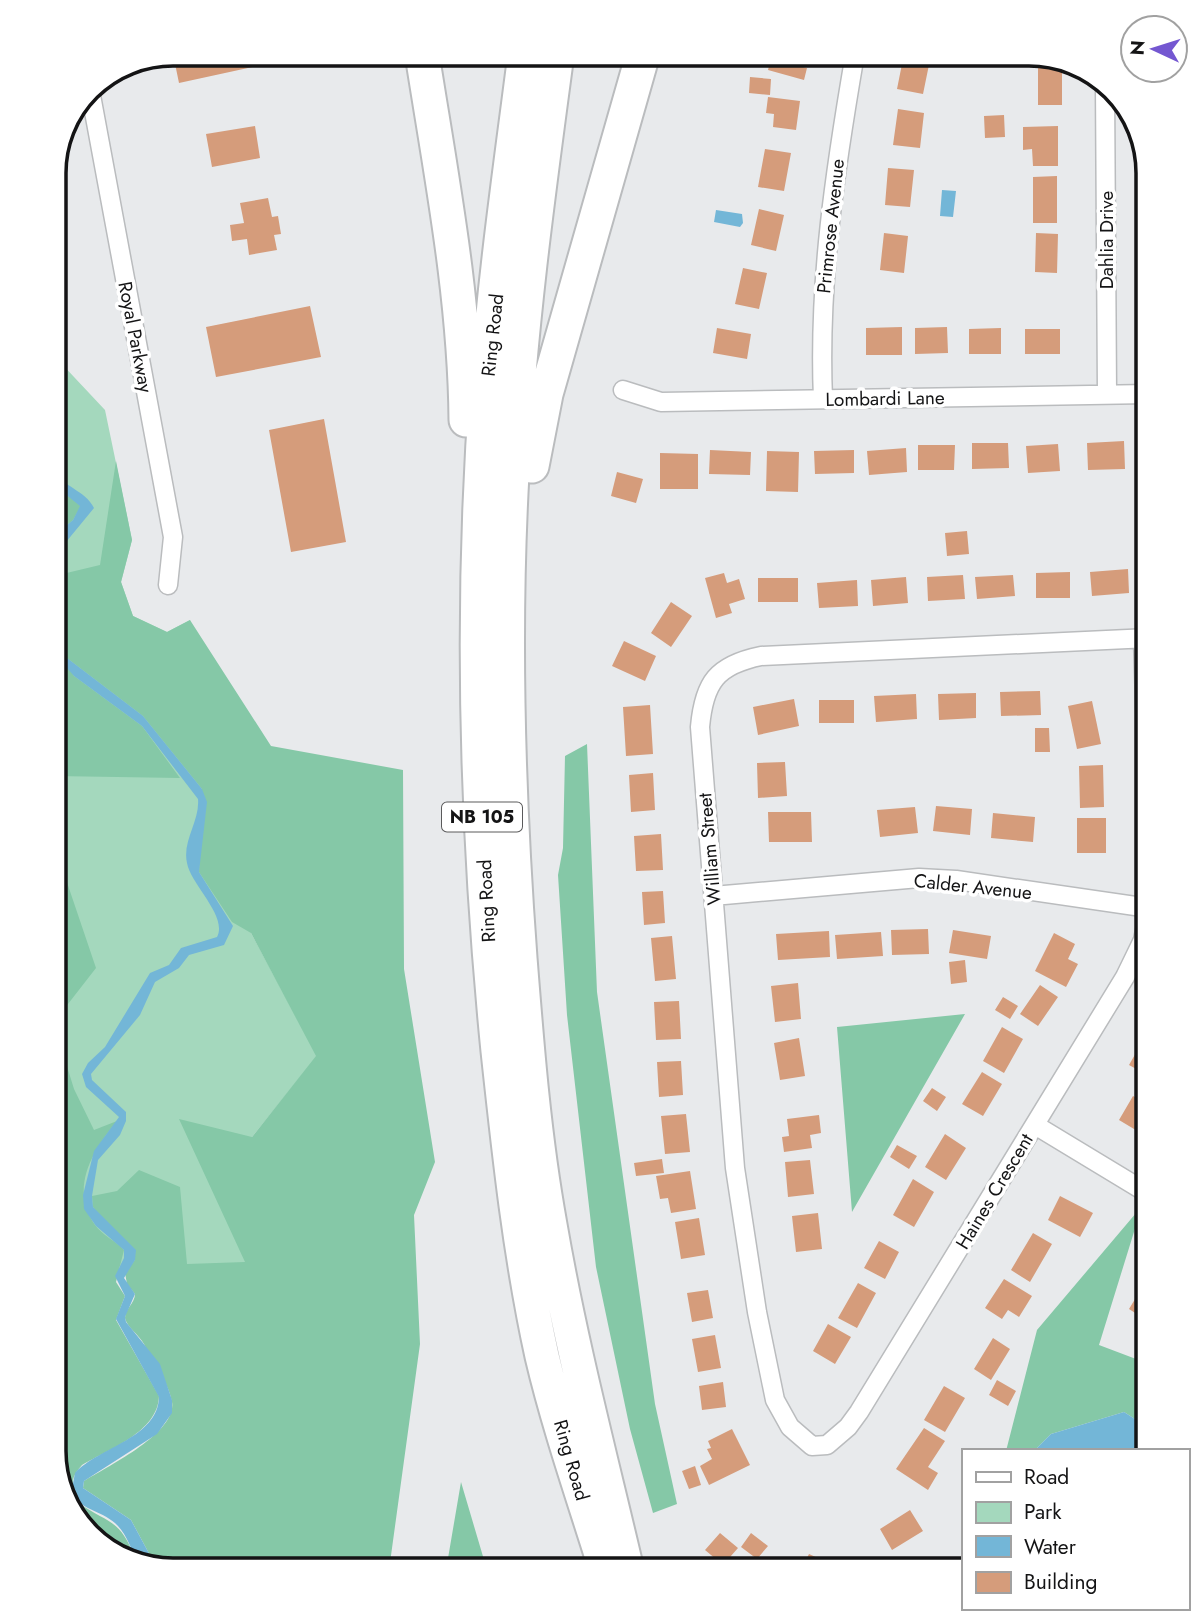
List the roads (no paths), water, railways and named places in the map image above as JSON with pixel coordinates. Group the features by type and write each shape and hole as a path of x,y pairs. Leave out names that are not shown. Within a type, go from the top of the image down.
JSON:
{"highway":[{"path":"424,66 452,246 462,337 466,397 465,628 479,765"},
{"name":"Ring Road","path":"524,66 487,382 477,609 479,765 490,968 507,1133 525,1270 543,1358 602,1558"},
{"name":"Ring Road","path":"555,66 534,220 512,472 508,691 516,902 526,1031 549,1223 624,1558"},
{"path":"516,902 527,514 538,428 568,312 639,67"}],"street":[{"name":"Primrose Avenue","path":"823,399 823,270 829,206 853,67"},
{"name":"Dahlia Drive","path":"1105,98 1108,394"},
{"name":"Royal Parkway","path":"93,105 173,537 168,585"},
{"name":"Lombardi Lane","path":"623,390 661,402 1136,394"},
{"name":"William Street","path":"812,1446 790,1427 782,1413 766,1366 735,1168 699,727 702,702 713,677 738,661 761,656 1136,638"},
{"name":"Calder Avenue","path":"713,896 919,878 956,880 1136,908"},
{"name":"Haines Crescent","path":"812,1446 827,1446 848,1427 1035,1125 1136,954"},
{"path":"1035,1125 1136,1186"}],"water":[{"path":"942,190 956,191 953,217 940,216"},
{"path":"716,210 742,214 743,223 740,227 714,222"},
{"path":"67,484 85,497 94,508 67,541 67,525 73,520 80,506 67,495"},
{"path":"67,658 143,716 202,789 207,802 199,872 233,926 224,945 189,955 179,968 155,982 140,1015 91,1074 92,1080 126,1112 126,1121 120,1135 98,1160 92,1196 93,1207 136,1250 135,1260 124,1278 135,1294 125,1317 126,1322 160,1364 172,1400 172,1413 157,1434 84,1481 83,1488 131,1520 149,1554 131,1548 118,1526 81,1504 73,1485 75,1473 85,1464 126,1441 149,1423 156,1411 159,1397 116,1319 125,1296 115,1276 124,1258 124,1250 96,1226 84,1209 83,1195 94,1151 119,1117 86,1087 82,1074 88,1063 105,1047 150,973 169,965 181,948 217,937 219,929 218,920 187,863 187,847 198,799 142,726 74,676 67,668"},
{"path":"1124,1412 1136,1420 1136,1449 1036,1449 1051,1434"}]}
